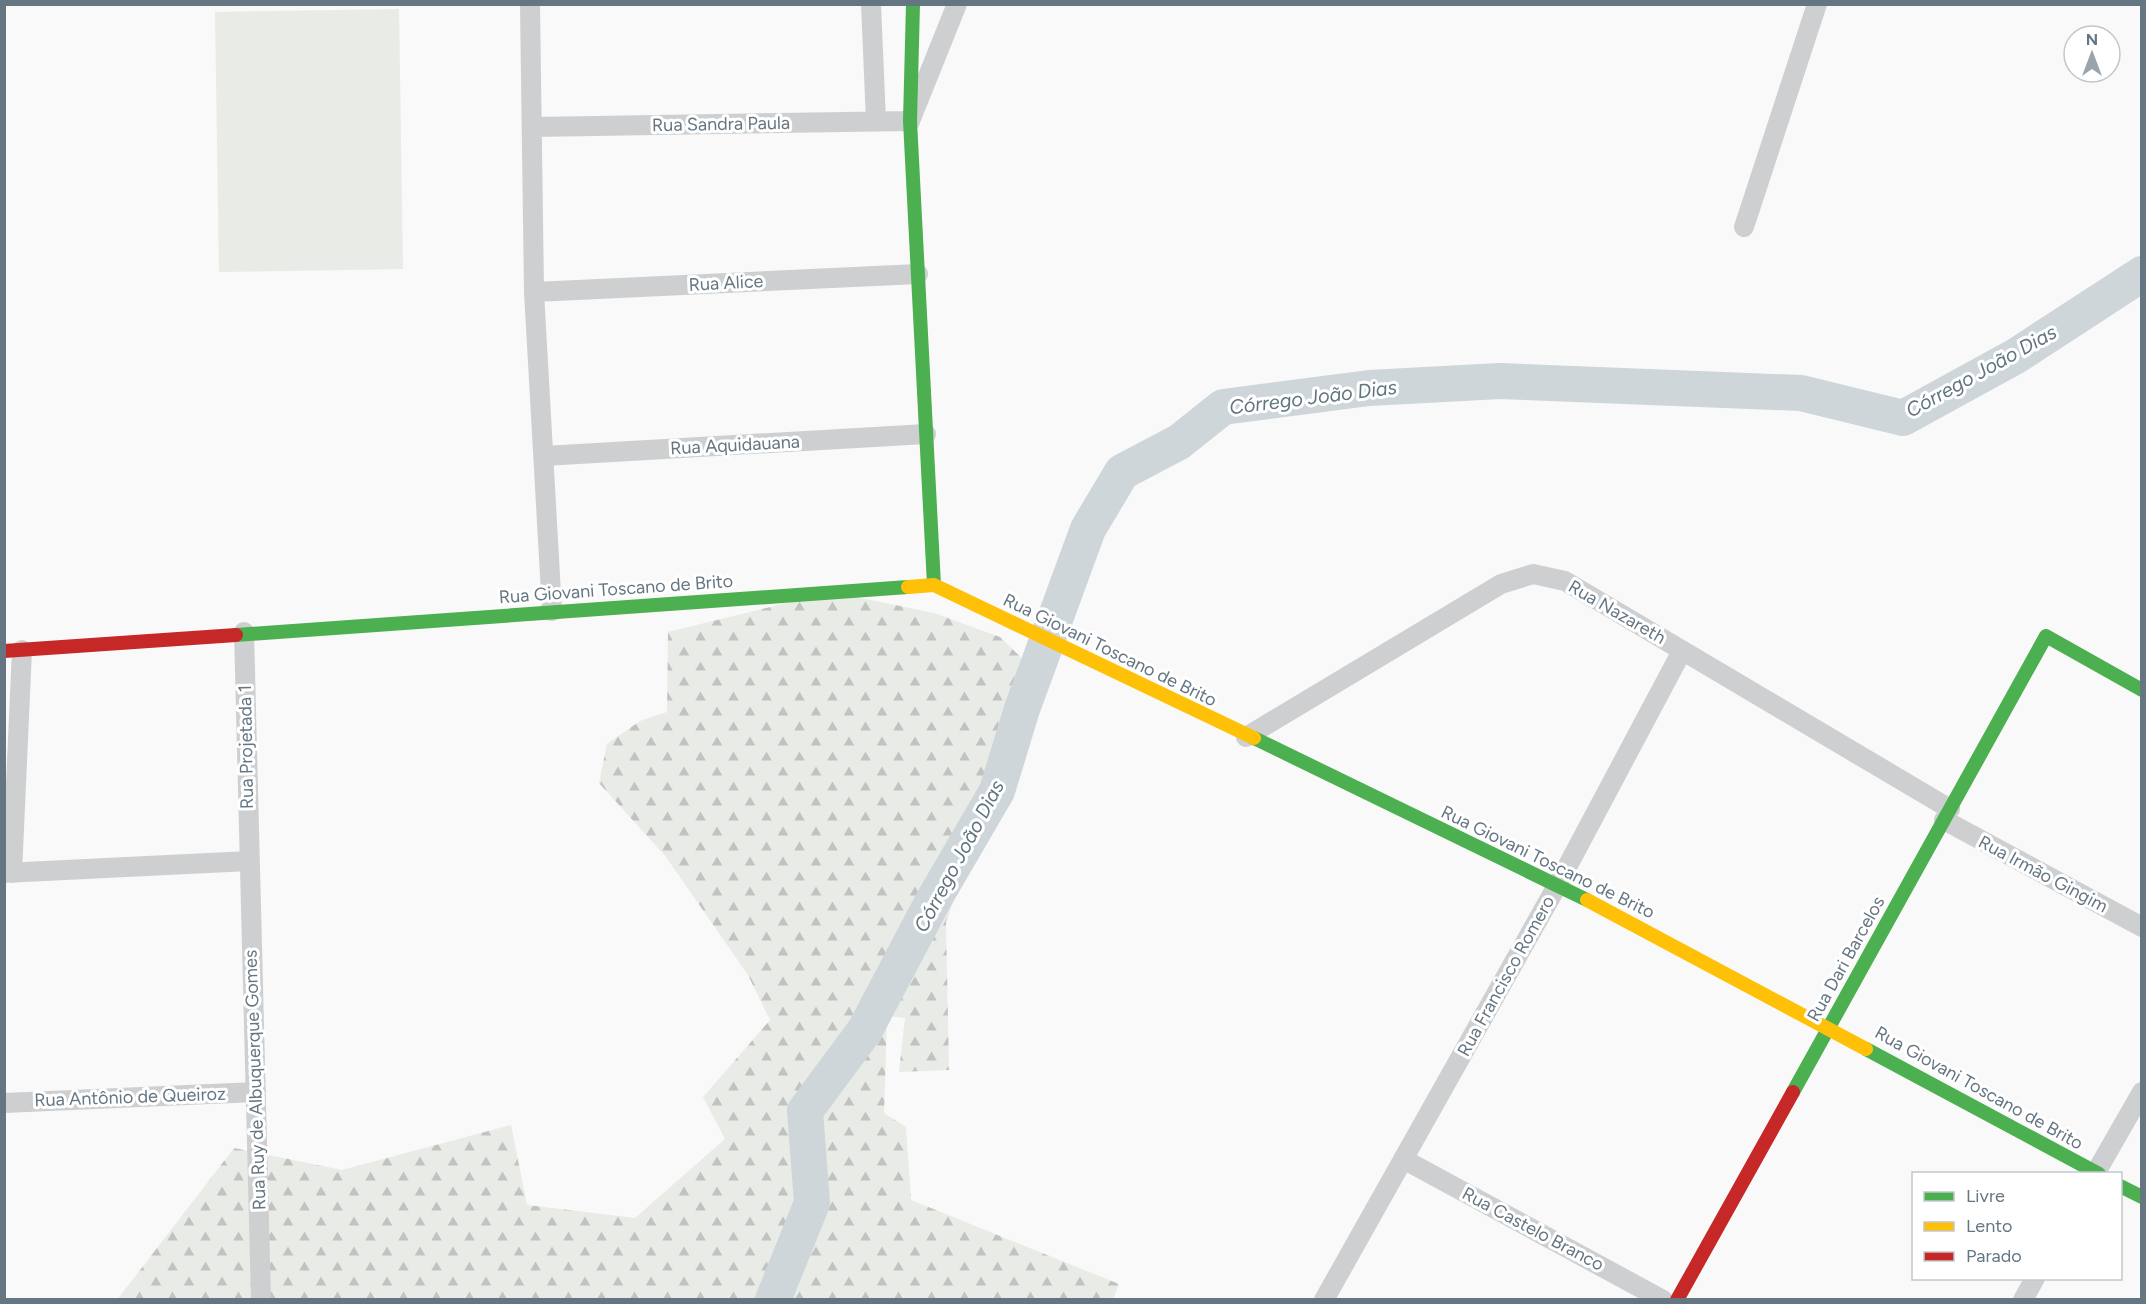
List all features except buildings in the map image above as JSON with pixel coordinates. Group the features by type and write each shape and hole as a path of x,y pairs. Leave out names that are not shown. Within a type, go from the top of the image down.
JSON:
{"main road":[{"path":"913,4 910,121 934,585"},
{"name":"Rua Giovani Toscano de Brito","path":"13,650 934,585 1558,884 1829,1027 2094,1172"},
{"name":"Rua Dari Barcelos","path":"1677,1299 2046,636 2142,690"},
{"path":"2122,1187 2142,1197"}],"street":[{"path":"530,4 534,292 552,611"},
{"path":"871,4 876,121"},
{"path":"910,121 957,4"},
{"path":"1744,227 1817,4"},
{"name":"Rua Sandra Paula","path":"533,127 910,121"},
{"name":"Rua Alice","path":"534,292 918,274"},
{"name":"Rua Aquidauana","path":"544,456 926,434"},
{"name":"Rua Nazareth","path":"1246,736 1502,584 1533,574 1565,581 1947,814"},
{"name":"Rua Projetada 1","path":"244,632 249,861"},
{"path":"13,650 8,873 249,861"},
{"name":"Rua Francisco Romero","path":"1324,1299 1558,884 1682,651"},
{"name":"Rua Irmão Gingim","path":"1947,814 2142,927"},
{"name":"Rua Ruy de Albuquerque Gomes","path":"249,861 261,1299"},
{"name":"Rua Antônio de Queiroz","path":"4,1103 256,1092"},
{"path":"2097,1172 2142,1092"},
{"name":"Rua Castelo Branco","path":"1403,1159 1663,1299"},
{"path":"2023,1299 2034,1280"}],"green space":[{"path":"399,9 403,269 219,272 215,12"},
{"path":"832,592 934,613 1000,637 1038,674 1035,708 1018,765 969,858 946,922 949,1070 899,1072 905,1018 887,1016 884,1113 906,1127 911,1200 1119,1284 1113,1299 117,1300 234,1148 342,1170 511,1125 527,1205 635,1218 725,1139 703,1097 770,1020 748,975 666,857 599,783 607,744 640,721 667,712 668,632"}],"waterway":[{"name":"Córrego João Dias","path":"773,1300 812,1203 805,1111 865,1030 934,899 997,791 1022,709 1088,529 1122,472 1179,442 1223,407 1369,388 1500,381 1801,393 1903,418 2016,356 2142,274"}],"traffic: fast":[{"path":"913,4 910,121 934,585"},
{"path":"236,635 908,587"},
{"path":"1793,1092 2046,636 2142,690"},
{"path":"1254,738 1587,900"},
{"path":"1866,1049 2095,1172"},
{"path":"2122,1187 2142,1197"}],"traffic: slow":[{"path":"908,587 934,585 1254,738"},
{"path":"1587,900 1866,1049"}],"traffic: jam":[{"path":"4,651 236,635"},
{"path":"1677,1300 1793,1092"}]}
